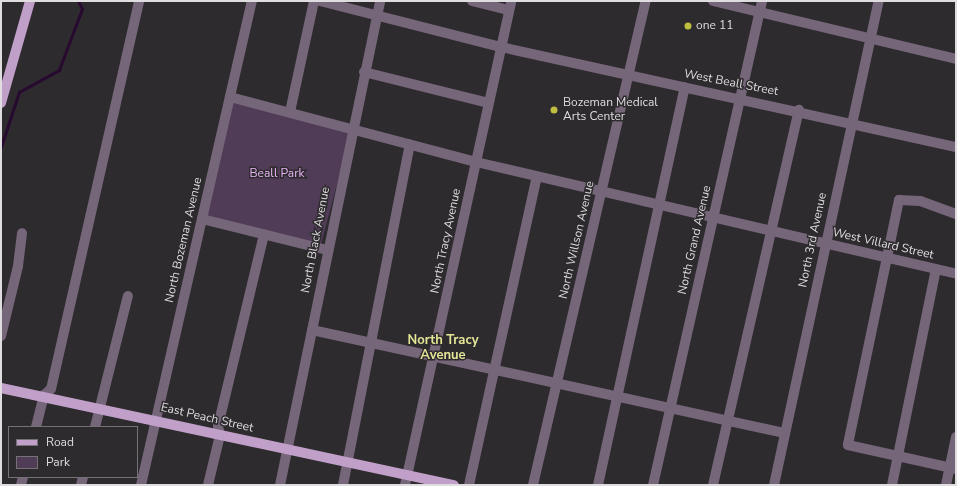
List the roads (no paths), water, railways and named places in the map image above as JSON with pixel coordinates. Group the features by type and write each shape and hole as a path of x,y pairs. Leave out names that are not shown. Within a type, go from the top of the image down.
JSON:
{"main road":[{"path":"1,103 30,1"},
{"name":"East Peach Street","path":"1,388 157,420 288,450 454,485"}],"street":[{"path":"36,426 44,396 51,389 139,1"},
{"name":"North Bozeman Avenue","path":"141,485 252,1"},
{"path":"290,112 314,1"},
{"name":"West Beall Street","path":"320,1 501,47 799,110 956,147"},
{"name":"North Black Avenue","path":"280,485 352,129 380,1"},
{"path":"472,1 510,5"},
{"name":"North Willson Avenue","path":"533,485 646,1"},
{"path":"713,1 956,59"},
{"name":"North Grand Avenue","path":"653,485 762,1"},
{"name":"North 3rd Avenue","path":"774,485 851,122 879,1"},
{"name":"North Tracy Avenue","path":"404,485 435,356 510,5"},
{"path":"364,72 488,103"},
{"path":"598,485 685,87"},
{"name":"West Villard Street","path":"230,97 537,177 956,274"},
{"path":"713,485 799,110"},
{"path":"342,485 348,462 410,145"},
{"path":"469,485 537,177"},
{"path":"953,468 848,445 899,200 920,201 956,214"},
{"path":"202,219 327,250"},
{"path":"1,336 18,266 22,233"},
{"path":"208,485 220,435 218,426 264,234"},
{"path":"892,485 936,269"},
{"path":"95,426 128,296"},
{"path":"312,330 785,433"},
{"path":"946,485 953,468 956,437"}],"waterway":[{"path":"1,147 19,92 59,70 82,9 78,1"}],"place":[{"name":"one 11","path":"688,26"},
{"name":"Bozeman Medical Arts Center","path":"554,110"}],"district":[{"name":"North Tracy Avenue","path":"443,348"}],"park label":[{"name":"Beall Park","path":"277,174"}]}
